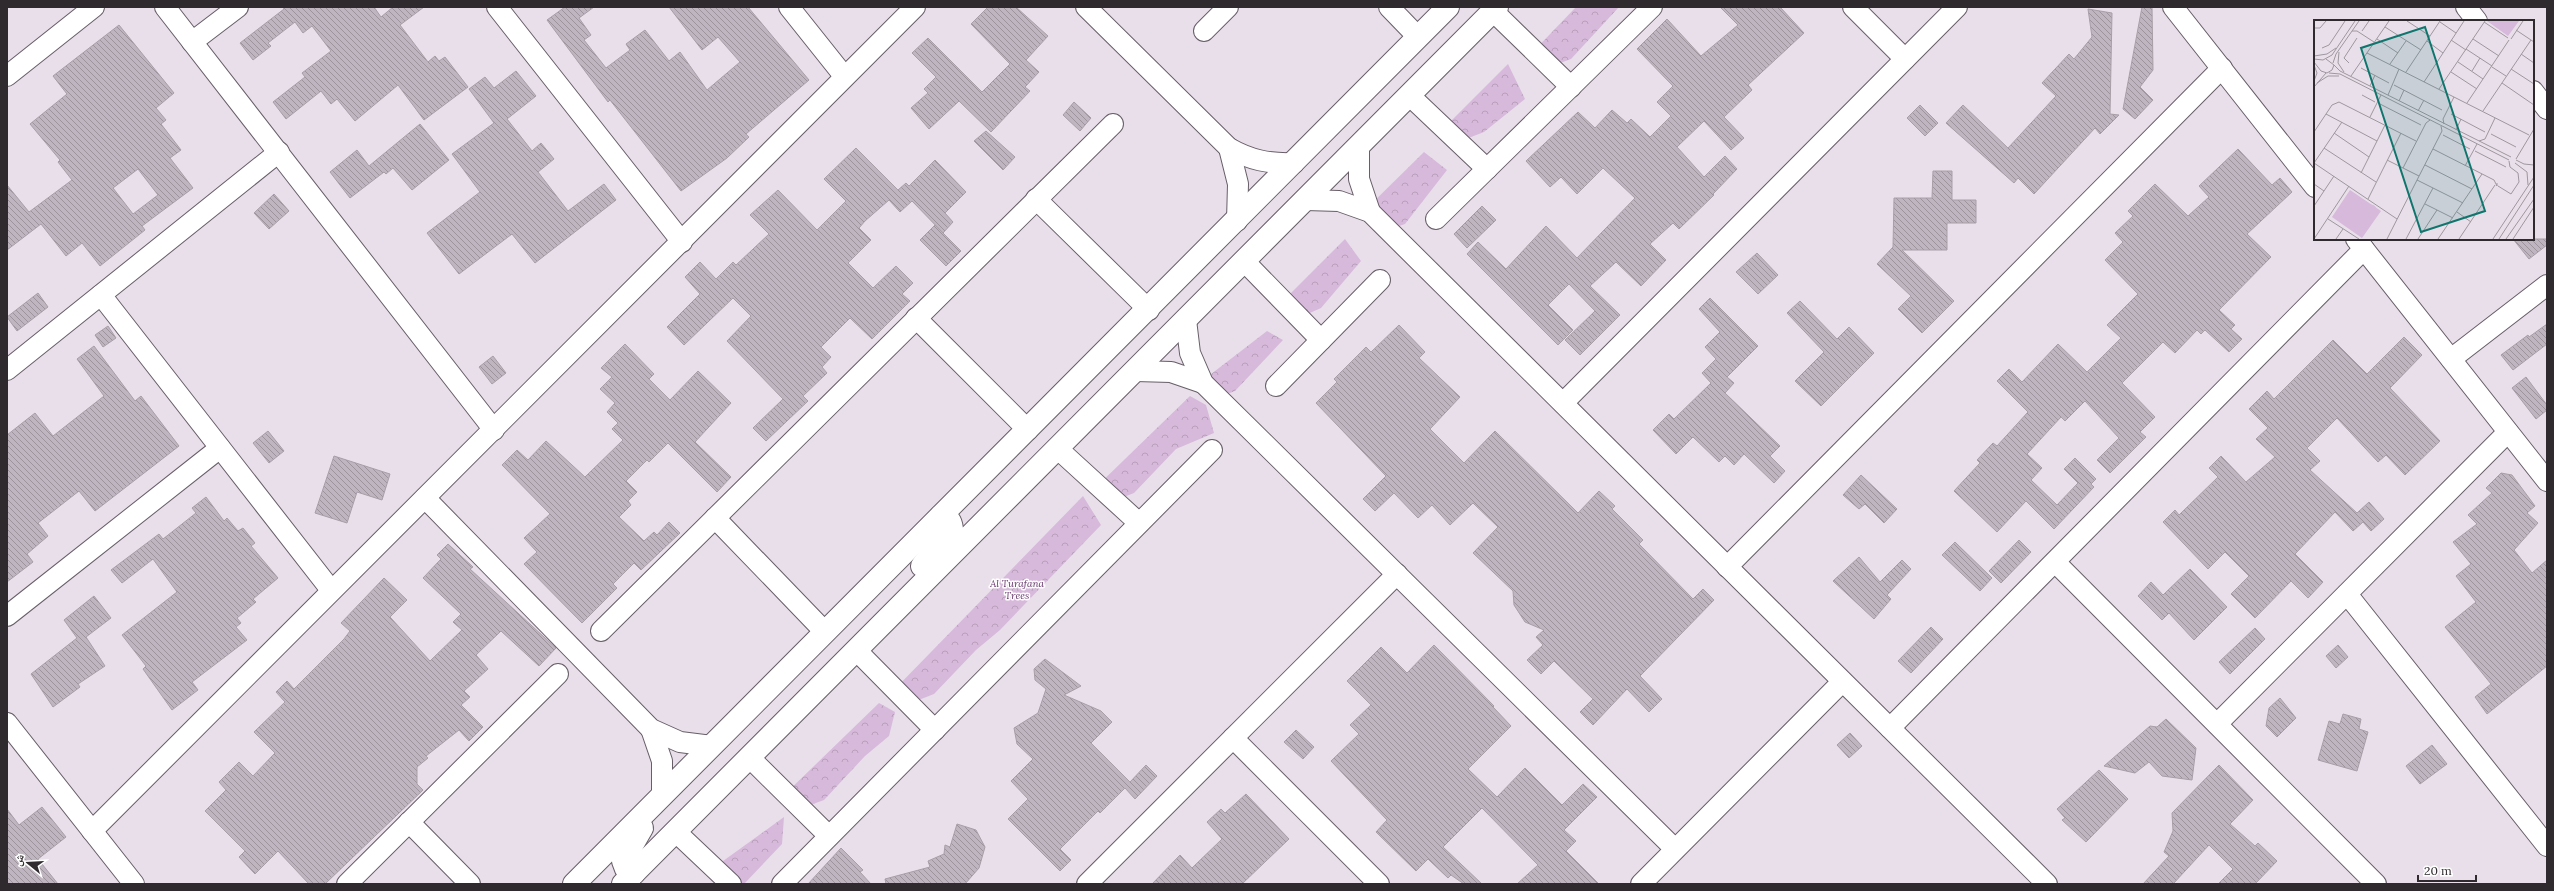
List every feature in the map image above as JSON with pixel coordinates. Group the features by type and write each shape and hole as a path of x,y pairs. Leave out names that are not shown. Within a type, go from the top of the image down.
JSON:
{"main road":[{"path":"574,884 1149,310 1448,7"},
{"path":"628,878 750,758 1495,9"},
{"path":"894,613 912,580 952,529 952,522 941,516"},
{"path":"628,878 623,861 625,856 662,795"}],"street":[{"path":"7,76 94,7"},
{"path":"165,7 494,430"},
{"path":"192,42 238,7"},
{"path":"497,7 682,242"},
{"path":"789,7 844,76"},
{"path":"92,831 331,590 682,242 844,76 915,7"},
{"path":"1086,7 1229,148 1240,155 1267,163 1294,163"},
{"path":"1204,31 1228,7"},
{"path":"1389,7 1418,37"},
{"path":"1436,219 1652,7"},
{"path":"1853,7 1904,59"},
{"path":"1563,403 1957,7"},
{"path":"2173,7 2314,186"},
{"path":"2466,7 2476,20"},
{"path":"1495,9 1571,87"},
{"path":"1727,567 2222,68"},
{"path":"2534,92 2547,109"},
{"path":"1409,95 1487,169"},
{"path":"601,631 1113,124"},
{"path":"1359,146 1359,179 1370,212"},
{"path":"1229,148 1238,184 1237,221"},
{"path":"7,370 279,152"},
{"path":"1036,199 1149,310"},
{"path":"1306,200 1338,201 1370,212 2047,884"},
{"path":"1890,728 2055,562 2360,244 2547,481"},
{"path":"1244,261 1321,340"},
{"path":"1276,386 1380,280"},
{"path":"2451,359 2547,285"},
{"path":"101,295 331,590"},
{"path":"916,318 1028,430"},
{"path":"1186,320 1190,353 1204,383 1675,849"},
{"path":"1136,371 1171,372 1204,383"},
{"path":"2217,724 2508,432"},
{"path":"7,616 220,448"},
{"path":"1058,449 1139,523"},
{"path":"782,884 1212,450"},
{"path":"425,498 650,729 680,742 712,746"},
{"path":"715,518 825,632"},
{"path":"2055,562 2376,884"},
{"path":"1087,884 1397,574"},
{"path":"2347,594 2547,846"},
{"path":"856,650 935,730"},
{"path":"347,884 558,674"},
{"path":"1641,884 1842,682"},
{"path":"7,723 134,884"},
{"path":"650,729 662,760 662,795"},
{"path":"1233,738 1379,884"},
{"path":"750,758 829,836"},
{"path":"408,822 470,884"},
{"path":"676,832 731,884"}],"green space":[{"path":"1576,7 1619,7 1571,59 1552,66 1529,56"},
{"path":"1508,64 1525,99 1484,132 1466,139 1442,130"},
{"path":"1424,152 1447,170 1405,224 1384,231 1357,218"},
{"path":"1345,239 1361,261 1321,308 1303,316 1279,305"},
{"path":"1267,331 1283,340 1235,391 1217,398 1193,388"},
{"path":"1190,396 1206,405 1214,433 1176,449 1134,493 1116,500 1092,491"},
{"name":"Al Turafana Trees","path":"1083,496 1101,525 1000,630 976,650 934,694 916,701 892,692"},
{"path":"879,703 895,712 889,736 865,756 824,800 805,807 781,798"},
{"path":"784,817 782,844 744,884 725,884 712,869"}],"building":[{"path":"283,7 374,7 381,17 393,7 424,7 400,25 428,62 435,56 439,61 445,57 468,87 424,120 398,85 355,121 337,99 331,104 321,91 286,119 273,102 305,77 302,73 331,51 312,26 303,33 295,22 268,43 271,46 253,60 240,43 284,9"},
{"path":"565,7 594,7 579,18 591,35 584,40 606,68 630,50 626,44 645,30 669,61 680,52 707,90 740,62 718,37 702,50 669,7 748,7 809,80 746,134 749,137 727,158 681,191 610,100 608,102 547,20"},
{"path":"988,7 1016,7 1048,36 1026,60 1039,72 1025,87 1030,91 991,132 959,101 929,129 911,108 928,93 924,89 936,77 912,53 928,38 982,92 1010,64 971,24"},
{"path":"1720,7 1780,7 1804,33 1748,85 1752,90 1724,117 1744,138 1731,150 1704,121 1677,147 1704,177 1725,156 1737,169 1713,194 1714,195 1679,229 1673,223 1650,244 1666,260 1641,286 1616,262 1590,286 1620,315 1580,355 1565,340 1595,311 1569,284 1548,305 1573,330 1558,345 1467,254 1478,242 1506,269 1546,226 1577,258 1635,198 1603,168 1577,194 1561,177 1550,187 1526,161 1578,112 1595,128 1612,110 1627,123 1631,119 1650,137 1671,116 1657,102 1673,86 1637,49 1667,19 1701,56 1738,25"},
{"path":"2142,7 2152,7 2153,70 2140,87 2153,100 2135,119 2123,109"},
{"path":"2088,9 2112,13 2110,114 2119,115 2100,134 2095,128 2034,194 2018,178 2014,183 1946,123 1963,105 2008,148 2056,96 2042,83 2069,54 2074,59 2092,37"},
{"path":"119,25 174,93 156,108 166,120 161,124 181,150 170,158 193,188 142,226 145,230 100,266 82,243 66,256 41,224 7,250 7,185 29,212 72,180 58,162 60,160 30,124 67,94 53,76","holes":["138,169 158,195 133,214 113,188"]},
{"path":"516,71 536,96 507,119 532,151 541,143 554,159 538,172 568,211 604,184 616,200 535,263 512,234 459,274 427,233 480,192 452,154 494,123 469,89 485,77 494,88"},
{"path":"1074,102 1091,118 1080,131 1063,115"},
{"path":"1920,105 1938,123 1925,136 1907,118"},
{"path":"420,124 449,160 412,190 393,168 386,174 384,172 350,198 330,172 357,150 369,166"},
{"path":"986,131 1015,157 1003,170 974,141"},
{"path":"856,148 898,190 906,183 909,186 935,160 966,192 945,213 953,222 943,233 912,201 900,212 889,200 859,228 871,240 848,263 873,288 896,266 913,283 902,294 910,301 872,339 850,318 821,347 831,357 822,367 827,373 803,396 808,401 766,441 753,428 783,399 727,341 751,316 733,298 684,345 667,327 700,294 685,277 700,262 716,279 733,262 736,265 769,234 750,215 778,190 817,230 846,201 824,179"},
{"path":"2238,149 2272,185 2280,178 2292,192 2247,234 2271,257 2219,310 2235,325 2231,329 2242,339 2229,352 2205,330 2201,334 2197,330 2175,353 2163,342 2122,383 2155,417 2140,432 2146,437 2110,473 2097,460 2119,438 2085,401 2065,421 2061,417 2027,454 2042,468 2031,480 2057,505 2078,483 2064,469 2075,458 2096,479 2091,484 2094,487 2054,529 2026,501 1997,532 1954,491 1980,463 1977,460 1993,443 1997,446 2028,412 1997,381 2009,369 2022,382 2058,344 2087,372 2121,338 2107,325 2138,294 2105,260 2123,242 2115,233 2133,216 2128,211 2155,184 2188,216 2209,197 2199,186"},
{"path":"1933,171 1952,171 1952,200 1976,200 1976,223 1947,223 1947,250 1902,250 1954,301 1922,333 1898,309 1911,296 1877,264 1893,247 1894,198 1932,198"},
{"path":"274,194 289,211 269,229 254,213"},
{"path":"1482,206 1496,220 1467,248 1454,234"},
{"path":"935,225 961,251 946,266 920,240"},
{"path":"2547,239 2547,245 2529,259 2514,240"},
{"path":"1757,253 1778,275 1758,294 1736,272"},
{"path":"38,293 48,307 17,331 7,317"},
{"path":"1710,298 1758,346 1727,377 1734,383 1725,393 1780,446 1770,456 1785,471 1774,483 1744,454 1734,465 1725,456 1719,462 1693,437 1676,454 1653,430 1669,414 1674,419 1711,383 1702,373 1716,359 1705,347 1720,332 1699,309"},
{"path":"1800,301 1837,339 1849,327 1874,353 1821,406 1795,381 1824,352 1787,313"},
{"path":"2547,324 2547,344 2513,370 2501,355 2528,335 2529,337"},
{"path":"1399,325 1425,352 1419,358 1460,397 1430,429 1464,463 1495,431 1578,513 1599,491 1615,506 1612,509 1643,540 1639,544 1693,599 1703,589 1714,600 1640,676 1662,699 1649,712 1627,689 1593,725 1580,712 1593,699 1554,661 1541,674 1527,660 1543,645 1536,637 1544,630 1525,622 1514,605 1513,591 1473,553 1498,527 1473,503 1450,525 1432,505 1418,518 1394,493 1375,511 1363,499 1386,476 1316,403 1337,382 1334,379 1366,347 1371,352"},
{"path":"108,326 116,338 103,347 95,335"},
{"path":"2404,337 2422,355 2390,388 2440,441 2405,475 2386,455 2378,462 2337,418 2307,448 2320,461 2310,470 2357,513 2369,502 2384,519 2371,531 2363,522 2353,531 2335,512 2295,554 2323,582 2308,598 2291,581 2255,618 2231,594 2249,576 2225,552 2208,569 2163,522 2175,510 2179,515 2218,477 2209,468 2221,456 2246,482 2275,457 2256,439 2268,428 2249,409 2267,391 2274,399 2333,340 2367,374"},
{"path":"625,344 654,374 649,379 670,400 698,371 731,403 695,442 731,477 717,492 668,443 649,462 647,460 626,481 637,492 628,501 631,505 619,517 644,541 654,532 657,535 669,522 680,533 641,570 634,563 613,584 617,588 582,623 524,564 537,552 524,538 550,514 502,465 517,450 528,460 546,441 585,477 623,440 612,429 618,423 607,412 615,403 600,389 612,377 601,368"},
{"path":"94,346 135,401 141,396 179,446 95,511 79,491 38,523 48,536 27,554 33,562 7,582 7,435 35,413 53,436 104,396 77,359"},
{"path":"493,356 506,373 492,384 479,367"},
{"path":"2526,377 2547,405 2547,410 2536,419 2512,388"},
{"path":"268,431 284,451 269,463 253,443"},
{"path":"334,456 390,474 382,500 357,492 347,523 315,513"},
{"path":"2501,473 2512,475 2535,506 2527,513 2538,523 2514,550 2532,573 2547,560 2547,666 2487,714 2475,697 2491,684 2445,627 2476,602 2456,576 2471,564 2453,542 2477,524 2468,515 2492,493 2486,488"},
{"path":"1861,475 1897,509 1884,523 1865,504 1859,509 1843,495"},
{"path":"206,497 224,521 227,518 238,531 243,528 255,543 251,546 278,578 253,599 256,602 237,618 241,623 236,627 247,640 192,682 198,690 172,710 143,669 146,666 122,635 177,592 153,559 122,583 111,570 159,534 163,539 196,513 192,508"},
{"path":"2019,540 2031,552 2001,583 1989,571"},
{"path":"1955,542 1992,578 1980,591 1942,555"},
{"path":"448,544 473,567 470,569 556,648 539,666 501,631 476,655 488,669 464,691 470,697 461,705 483,727 469,741 459,730 426,756 428,758 417,767 417,784 423,790 325,884 309,884 278,851 255,874 239,857 245,851 205,811 226,790 219,782 239,762 253,776 275,753 254,732 285,702 276,692 287,681 294,689 344,639 350,631 341,623 384,578 407,600 390,617 430,661 462,630 453,622 461,614 423,578 441,559 437,555"},
{"path":"1859,557 1880,582 1902,560 1911,569 1887,595 1891,599 1874,619 1833,581"},
{"path":"2190,569 2227,607 2194,640 2169,613 2162,620 2138,596 2151,582 2163,595"},
{"path":"94,596 111,618 86,637 105,666 78,684 80,687 53,707 31,674 77,638 64,620"},
{"path":"1931,627 1943,639 1911,673 1898,661"},
{"path":"2255,628 2265,639 2230,674 2219,662"},
{"path":"1434,645 1494,706 1493,707 1511,726 1468,769 1497,797 1525,768 1562,805 1583,784 1597,797 1564,830 1576,841 1566,851 1599,884 1517,884 1538,865 1482,808 1443,847 1482,884 1464,884 1451,875 1448,878 1428,859 1416,871 1376,832 1387,820 1331,761 1359,734 1350,725 1371,705 1347,681 1381,647 1407,673"},
{"path":"2338,645 2348,657 2336,668 2326,656"},
{"path":"1045,659 1081,686 1064,695 1101,711 1112,722 1091,743 1130,782 1146,765 1157,776 1135,799 1125,788 1100,813 1098,811 1060,849 1071,860 1060,871 1008,819 1028,799 1011,781 1033,759 1017,744 1014,728 1038,713 1046,689 1035,680 1034,669"},
{"path":"2280,698 2296,718 2277,737 2266,726 2269,708"},
{"path":"2343,714 2361,719 2359,729 2368,732 2357,771 2318,760 2329,721 2340,724"},
{"path":"2166,719 2196,748 2192,780 2162,776 2149,762 2135,773 2104,766 2150,726 2157,727"},
{"path":"1296,730 1314,747 1303,759 1284,742"},
{"path":"1850,733 1862,746 1849,758 1837,745"},
{"path":"2432,745 2447,764 2420,784 2406,766"},
{"path":"2219,765 2253,800 2230,824 2255,846 2258,843 2277,861 2255,884 2218,884 2233,869 2209,845 2173,884 2143,884 2169,856 2164,852 2173,831 2172,813"},
{"path":"2099,770 2128,799 2086,842 2062,820 2065,818 2057,809"},
{"path":"1246,794 1289,839 1242,884 1152,884 1180,855 1192,868 1222,839 1207,822 1221,809 1225,813"},
{"path":"42,807 66,837 38,859 58,884 7,884 7,809 19,825"},
{"path":"957,824 976,830 985,847 979,868 965,884 886,884 885,879 930,867 928,861 944,854 945,845 950,847"},
{"path":"841,848 863,870 860,872 871,884 808,884"}]}
